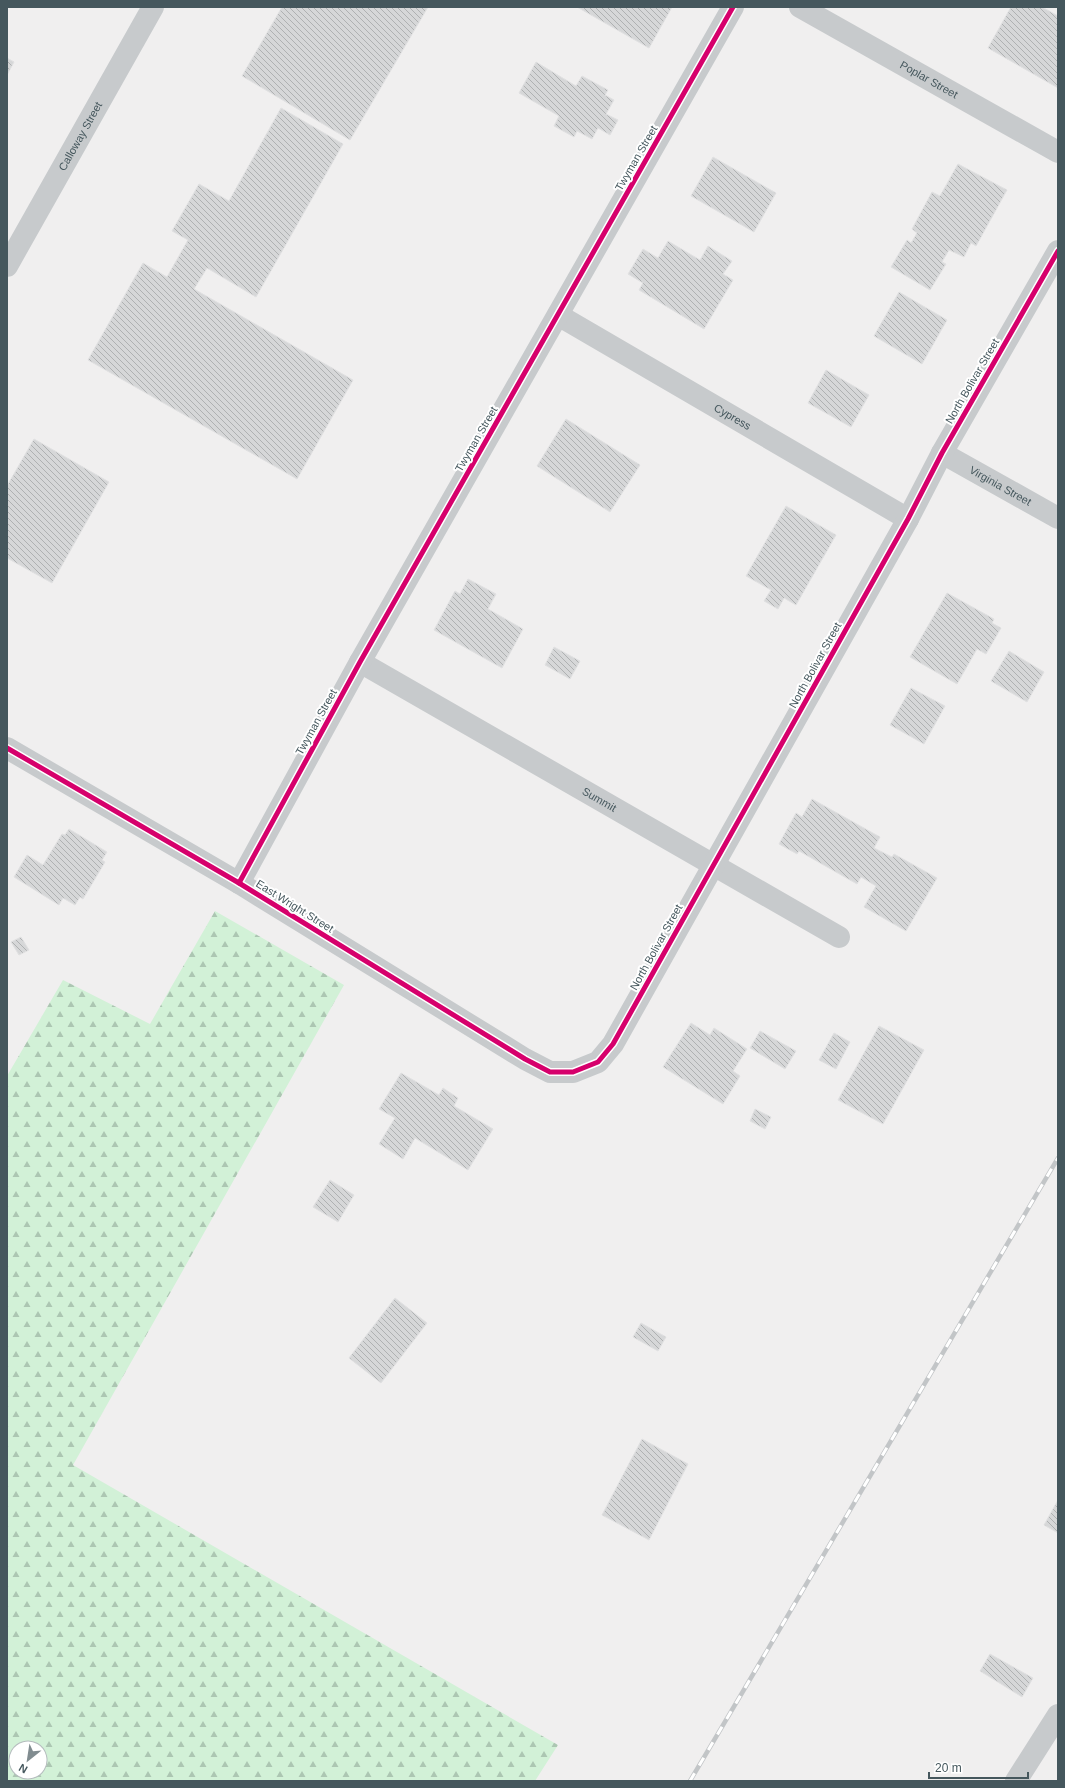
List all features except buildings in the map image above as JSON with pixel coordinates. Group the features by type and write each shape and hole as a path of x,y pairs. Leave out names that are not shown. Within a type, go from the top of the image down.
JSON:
{"street":[{"name":"Calloway Street","path":"7,266 153,7"},
{"name":"Twyman Street","path":"239,883 360,662 732,7"},
{"name":"Poplar Street","path":"800,7 1058,152"},
{"name":"North Bolivar Street","path":"573,1072 598,1062 613,1044 908,519 942,454 1058,251"},
{"name":"Cypress","path":"558,315 908,519"},
{"name":"Virginia Street","path":"942,454 1058,518"},
{"name":"Summit","path":"360,662 839,937"},
{"name":"East Wright Street","path":"7,748 239,883 525,1059 550,1072 573,1072"},
{"path":"1016,1781 1058,1715"}],"green space":[{"path":"215,911 344,985 73,1465 558,1745 535,1781 7,1781 7,1076 63,980 150,1024"}],"railway":[{"path":"690,1781 1058,1158"}],"cycle path":[{"path":"239,883 360,662 733,7"},
{"path":"7,748 239,883 525,1059 550,1072 573,1072 598,1062 613,1044 908,519 942,453 1058,251"}]}
